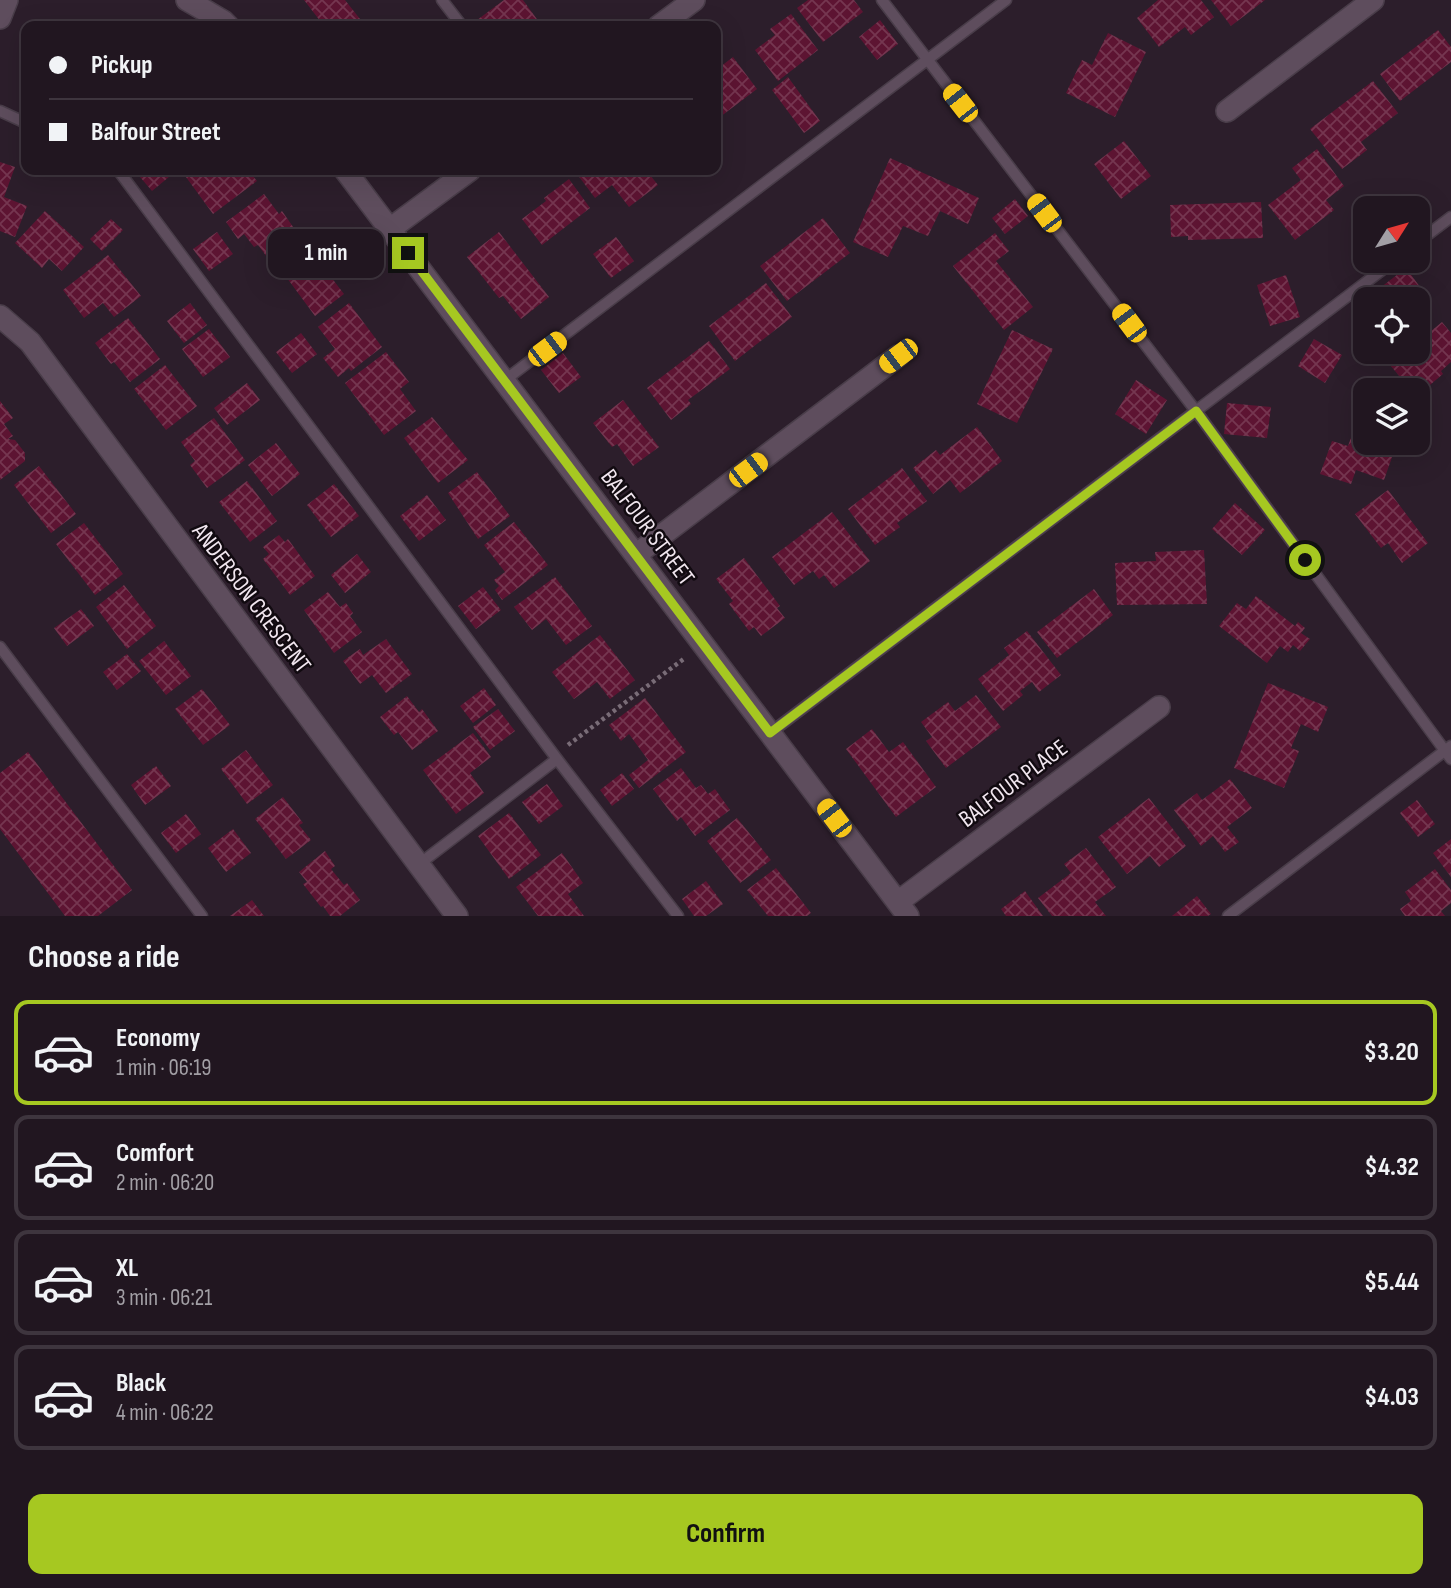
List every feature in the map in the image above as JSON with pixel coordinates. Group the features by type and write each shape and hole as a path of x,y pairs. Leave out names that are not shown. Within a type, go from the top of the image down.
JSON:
{"street":[{"path":"0,18 7,0"},
{"path":"187,0 223,21"},
{"path":"666,21 694,0"},
{"path":"1227,111 1373,0"},
{"name":"BALFOUR STREET","path":"349,175 903,909"},
{"path":"390,229 463,175"},
{"name":"ANDERSON CRESCENT","path":"0,316 30,342 457,916"},
{"path":"637,554 898,356"},
{"name":"BALFOUR PLACE","path":"903,909 1159,707"}],"lane":[{"path":"442,0 458,21"},
{"path":"882,0 1196,411 1449,752 1228,916"},
{"path":"505,380 1006,0"},
{"path":"0,111 21,121"},
{"path":"122,175 557,759 678,916"},
{"path":"1430,234 1451,217"},
{"path":"770,733 1378,273"},
{"path":"0,647 202,916"},
{"path":"418,866 557,759"}],"path":[{"path":"557,759 565,747 678,663"}],"building":[{"path":"304,0 345,0 360,19 357,21 320,21"},
{"path":"504,0 523,0 538,21 476,21"},
{"path":"808,0 854,0 863,12 823,42 797,8"},
{"path":"1158,0 1201,0 1214,17 1191,35 1185,27 1159,47 1137,18"},
{"path":"1211,0 1265,0 1231,26"},
{"path":"791,14 818,50 778,81 755,50 775,35 770,29"},
{"path":"880,20 898,44 877,60 859,37"},
{"path":"1438,30 1451,47 1451,62 1400,101 1380,74"},
{"path":"1108,33 1146,52 1115,117 1066,93 1082,60 1092,65"},
{"path":"733,57 757,89 721,116 721,66"},
{"path":"788,77 820,121 804,133 772,90"},
{"path":"1373,81 1398,113 1361,142 1367,150 1342,169 1310,129"},
{"path":"1124,141 1151,176 1121,199 1094,164"},
{"path":"1317,149 1344,186 1326,200 1334,210 1295,240 1268,205 1301,180 1292,168"},
{"path":"890,158 979,198 968,224 940,211 928,236 903,226 888,257 853,242"},
{"path":"0,162 15,167 4,197 27,206 15,237 0,231"},
{"path":"138,175 171,175 152,191"},
{"path":"184,175 252,175 257,181 213,214"},
{"path":"578,175 650,175 658,185 629,207 612,185 595,198"},
{"path":"569,179 590,208 542,245 522,219"},
{"path":"264,194 279,214 282,211 298,234 267,257 258,245 254,247 244,234 238,239 226,222"},
{"path":"1015,199 1028,216 1005,234 992,218"},
{"path":"1261,202 1263,238 1188,240 1188,236 1171,237 1170,205"},
{"path":"45,211 84,247 62,271 49,259 42,268 15,243"},
{"path":"823,218 850,253 787,301 760,266"},
{"path":"111,219 123,230 102,251 90,239"},
{"path":"217,232 233,254 209,271 193,249"},
{"path":"499,232 549,297 521,319 503,296 499,298 467,257"},
{"path":"995,233 1009,251 996,261 1033,307 1004,330 953,266"},
{"path":"616,237 634,261 611,278 593,254"},
{"path":"305,243 344,294 315,316 284,274 287,272 280,262"},
{"path":"108,255 141,296 114,317 103,303 84,318 63,290"},
{"path":"1399,273 1410,273 1420,287 1381,287"},
{"path":"1286,275 1300,317 1270,326 1257,285"},
{"path":"766,283 792,317 735,361 709,326"},
{"path":"190,303 207,325 184,343 167,321"},
{"path":"349,303 382,347 351,371 349,368 338,377 323,358 335,349 318,327"},
{"path":"128,318 160,359 130,382 114,362 111,364 95,343"},
{"path":"1442,322 1451,333 1451,362 1441,371 1443,374 1430,385 1430,378 1401,378 1391,364 1430,364 1430,332"},
{"path":"209,329 230,357 203,377 182,349"},
{"path":"1012,330 1053,349 1017,423 977,404"},
{"path":"301,333 317,354 292,373 276,352"},
{"path":"1314,339 1342,355 1325,383 1298,366"},
{"path":"709,341 730,369 688,400 691,404 671,420 647,388"},
{"path":"386,352 409,382 400,389 416,411 384,435 345,383"},
{"path":"563,353 581,377 559,393 541,370"},
{"path":"165,365 197,406 166,430 134,389"},
{"path":"1136,380 1167,400 1146,434 1115,414"},
{"path":"247,383 260,400 227,425 214,408"},
{"path":"623,400 659,447 633,466 617,444 612,447 593,423"},
{"path":"0,401 13,418 4,424 13,436 8,439 15,440 25,453 25,461 0,480"},
{"path":"1227,403 1271,407 1267,438 1224,434"},
{"path":"432,417 468,460 438,483 404,438"},
{"path":"214,418 245,460 207,488 190,465 195,461 181,442"},
{"path":"977,427 1002,461 960,493 950,480 933,494 913,468 936,450 940,455"},
{"path":"1353,432 1353,455 1393,455 1384,480 1356,470 1351,484 1320,474 1332,441 1348,446"},
{"path":"276,443 300,474 272,496 248,465"},
{"path":"39,466 76,514 51,533 14,485"},
{"path":"902,468 927,501 897,523 900,527 875,545 848,509"},
{"path":"477,472 510,516 478,539 448,493"},
{"path":"247,481 277,521 250,542 219,502"},
{"path":"334,484 359,516 331,537 307,505"},
{"path":"1388,490 1428,543 1402,563 1388,543 1381,548 1355,514"},
{"path":"427,495 446,520 419,541 400,516"},
{"path":"1235,503 1265,530 1242,555 1212,529"},
{"path":"832,512 870,561 834,588 824,575 819,579 813,571 794,585 772,557"},
{"path":"514,522 548,565 502,600 495,590 499,586 494,580 505,572 484,545"},
{"path":"84,523 123,574 95,595 56,544"},
{"path":"279,535 285,542 288,539 315,576 290,595 263,559 269,554 263,547"},
{"path":"1204,550 1207,604 1117,605 1115,563 1156,561 1155,552"},
{"path":"357,554 371,572 345,593 331,575"},
{"path":"744,558 780,606 777,608 785,618 761,636 754,627 749,631 729,604 733,601 716,579"},
{"path":"555,577 592,626 566,645 546,619 532,630 514,607"},
{"path":"124,585 156,626 127,649 96,607"},
{"path":"483,587 501,610 476,629 458,606"},
{"path":"1094,589 1113,615 1057,658 1037,632"},
{"path":"328,592 340,607 346,603 353,613 350,616 362,632 334,653 304,610"},
{"path":"1256,596 1295,626 1298,622 1305,628 1301,633 1310,639 1300,651 1293,645 1288,652 1280,646 1267,663 1219,626 1237,603 1246,609"},
{"path":"81,609 94,626 67,646 54,628"},
{"path":"1027,631 1061,675 1039,692 1032,682 1020,691 1023,695 1003,711 978,679 1009,655 1004,648"},
{"path":"600,635 635,680 610,699 597,682 574,699 552,672"},
{"path":"386,639 412,674 386,693 372,675 360,684 343,661 360,649 363,655"},
{"path":"164,641 191,676 166,695 139,661"},
{"path":"127,654 141,671 117,690 103,672"},
{"path":"1268,683 1328,707 1318,732 1301,724 1291,748 1299,751 1284,788 1234,768"},
{"path":"484,688 496,705 473,723 460,706"},
{"path":"202,689 230,725 203,745 175,709"},
{"path":"976,695 1001,727 946,768 926,741 932,737 921,722 948,702 955,711"},
{"path":"407,696 419,712 422,709 438,731 412,750 398,732 394,735 380,717"},
{"path":"645,698 686,752 639,788 629,775 648,760 629,734 621,741 609,725"},
{"path":"498,709 515,731 490,750 473,727"},
{"path":"872,729 889,752 903,742 936,787 896,817 846,749"},
{"path":"473,733 491,757 470,773 484,793 456,814 423,770"},
{"path":"246,750 273,785 247,804 221,769"},
{"path":"28,752 132,890 98,916 65,916 0,829 0,773"},
{"path":"156,766 171,786 145,805 131,785"},
{"path":"681,768 696,788 701,785 708,794 715,789 730,810 695,836 681,817 677,821 653,789"},
{"path":"622,773 634,789 612,806 600,790"},
{"path":"1230,779 1252,808 1227,827 1239,842 1225,852 1213,836 1201,846 1174,810 1197,793 1202,800"},
{"path":"547,784 563,806 539,824 522,802"},
{"path":"283,797 303,823 299,825 311,840 286,859 255,819"},
{"path":"1149,798 1186,846 1159,867 1150,856 1127,874 1098,837"},
{"path":"1417,800 1435,824 1418,837 1400,813"},
{"path":"509,813 541,855 509,879 478,836"},
{"path":"186,814 201,834 176,853 161,833"},
{"path":"737,818 771,860 740,883 707,841"},
{"path":"233,829 251,853 226,872 208,848"},
{"path":"1451,839 1451,877 1433,853"},
{"path":"1086,848 1116,887 1095,902 1106,916 1052,916 1038,898 1071,873 1064,864"},
{"path":"325,851 335,866 331,869 344,885 347,883 360,900 340,916 330,916 323,906 321,907 303,884 307,882 299,872"},
{"path":"562,853 583,883 568,894 584,916 538,916 516,887"},
{"path":"776,868 811,913 807,916 768,916 747,890"},
{"path":"1435,869 1451,890 1451,903 1441,911 1445,916 1405,916 1400,909 1411,901 1405,892"},
{"path":"706,881 723,904 706,916 694,916 682,899"},
{"path":"1025,891 1043,916 1006,916 1001,909"},
{"path":"1197,896 1211,914 1172,916"},
{"path":"252,900 264,916 230,916"}],"route":[{"path":"408,253 770,733 1196,411 1305,560"}]}
